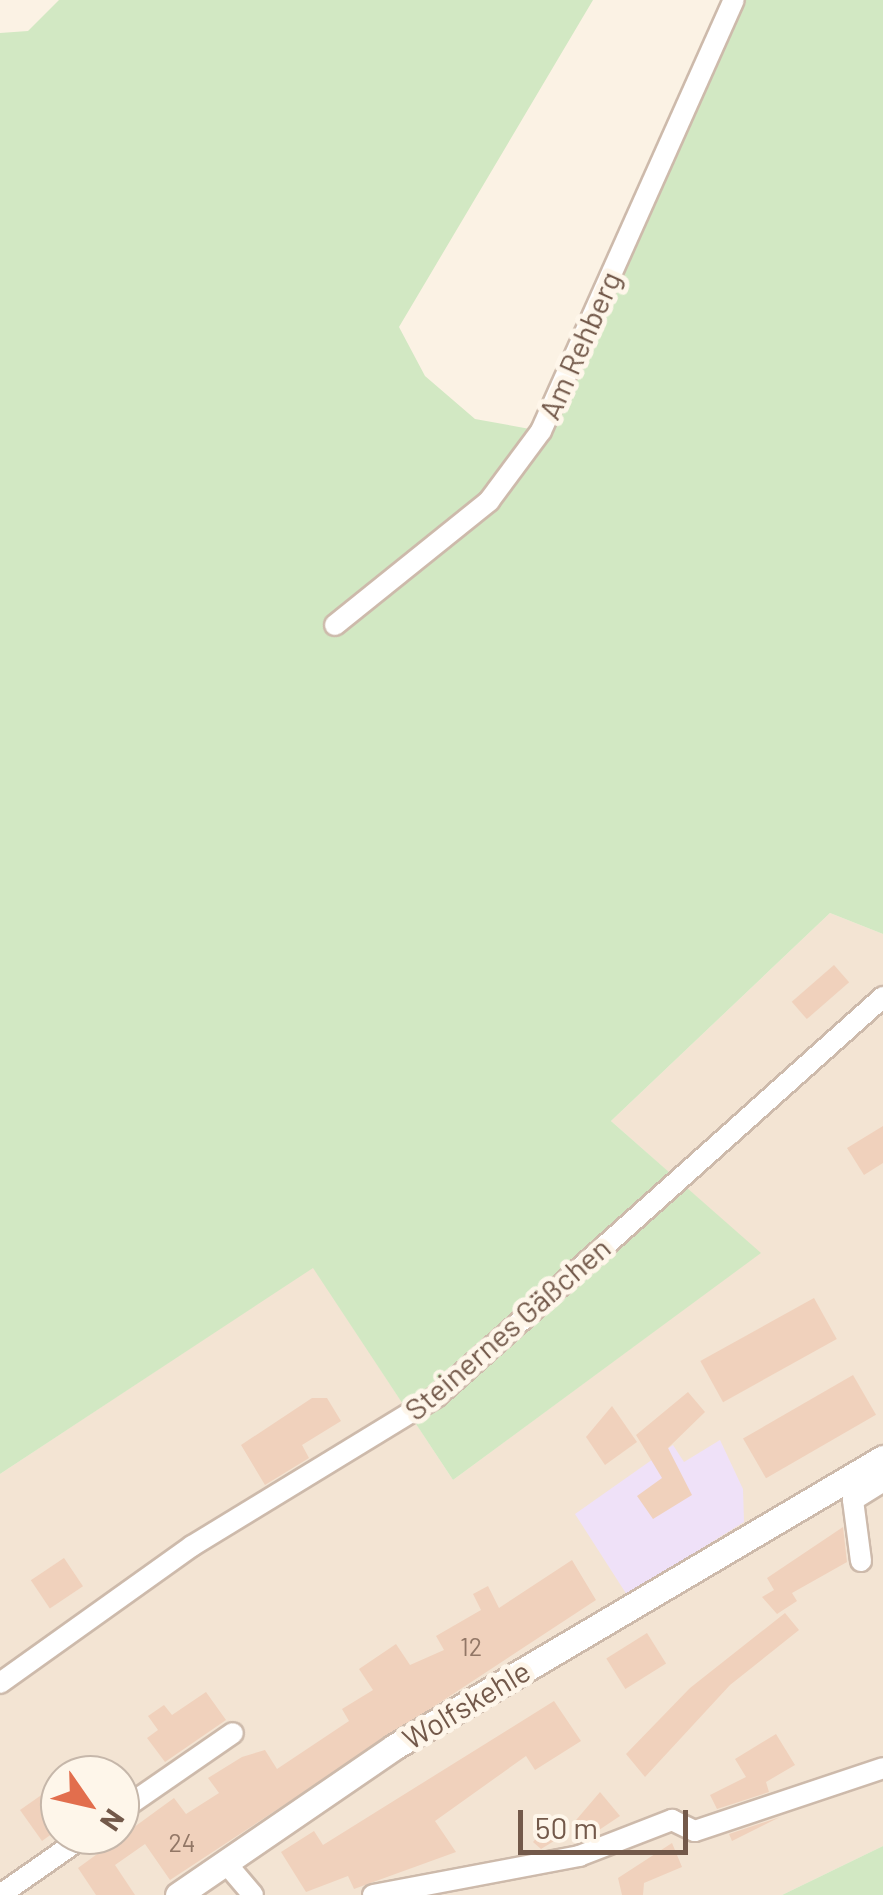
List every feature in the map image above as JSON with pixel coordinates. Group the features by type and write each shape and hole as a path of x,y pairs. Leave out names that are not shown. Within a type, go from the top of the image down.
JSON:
{"street":[{"name":"Am Rehberg","path":"335,625 475,514 541,431 734,0"},
{"name":"Steinernes Gäßchen","path":"0,1683 192,1546 436,1397 883,997"},
{"name":"Wolfskehle","path":"178,1895 394,1748 762,1526 883,1458"},
{"path":"861,1561 853,1500 883,1481"},
{"path":"140,1797 232,1733"},
{"path":"373,1895 579,1856 672,1820 695,1831 883,1768"},
{"path":"0,1894 57,1855"},
{"path":"224,1862 253,1895"}],"shaded area":[{"path":"830,913 883,934 883,1846 782,1895 0,1895 0,1474 313,1267 453,1480 760,1253 611,1121"},
{"path":"720,1440 743,1489 744,1522 627,1595 575,1514 673,1445 684,1462"}],"green space":[{"path":"59,0 593,0 399,327 425,376 475,419 541,431 734,0 883,0 883,934 830,913 611,1121 761,1253 453,1480 313,1268 0,1474 0,33 28,31"},
{"path":"883,1846 883,1895 782,1895"}],"building":[{"path":"834,965 849,982 807,1019 792,1002"},
{"path":"883,1126 883,1163 864,1175 847,1148"},
{"path":"814,1298 837,1339 723,1402 700,1361"},
{"path":"853,1375 876,1415 766,1478 743,1438"},
{"path":"688,1392 705,1412 668,1448 692,1495 653,1519 637,1496 662,1478 636,1435"},
{"path":"312,1398 327,1398 341,1421 302,1445 309,1458 265,1485 241,1445"},
{"path":"612,1406 637,1442 605,1465 586,1437"},
{"path":"843,1527 847,1562 792,1593 797,1601 777,1614 762,1597 774,1590 767,1578"},
{"path":"64,1558 83,1586 50,1609 31,1580"},
{"path":"572,1560 596,1600 170,1880 145,1844 140,1848 140,1823 174,1798 186,1814 219,1793 208,1778 242,1757 265,1750 277,1769 349,1721 342,1709 373,1690 359,1669 396,1644 410,1665 444,1650 436,1636 481,1610 473,1594 488,1586 499,1608"},
{"path":"785,1613 799,1630 730,1685 645,1777 626,1754 690,1688"},
{"path":"647,1633 666,1664 625,1689 606,1658"},
{"path":"206,1692 226,1720 165,1762 147,1738 158,1730 148,1716 164,1705 172,1715"},
{"path":"554,1701 581,1741 535,1770 526,1756 435,1821 456,1852 354,1889 348,1876 306,1892 281,1852 314,1831 323,1845"},
{"path":"776,1734 795,1765 766,1782 769,1792 717,1809 710,1795 746,1777 735,1759"},
{"path":"600,1792 620,1816 587,1838 571,1826"},
{"path":"40,1796 40,1838 20,1810"},
{"path":"780,1817 732,1841 729,1834"},
{"path":"546,1827 559,1838 541,1849 533,1842"},
{"path":"672,1843 682,1867 644,1883 643,1895 622,1895 618,1878"},
{"path":"96,1855 129,1855 115,1865 135,1895 96,1895 78,1868"}]}
